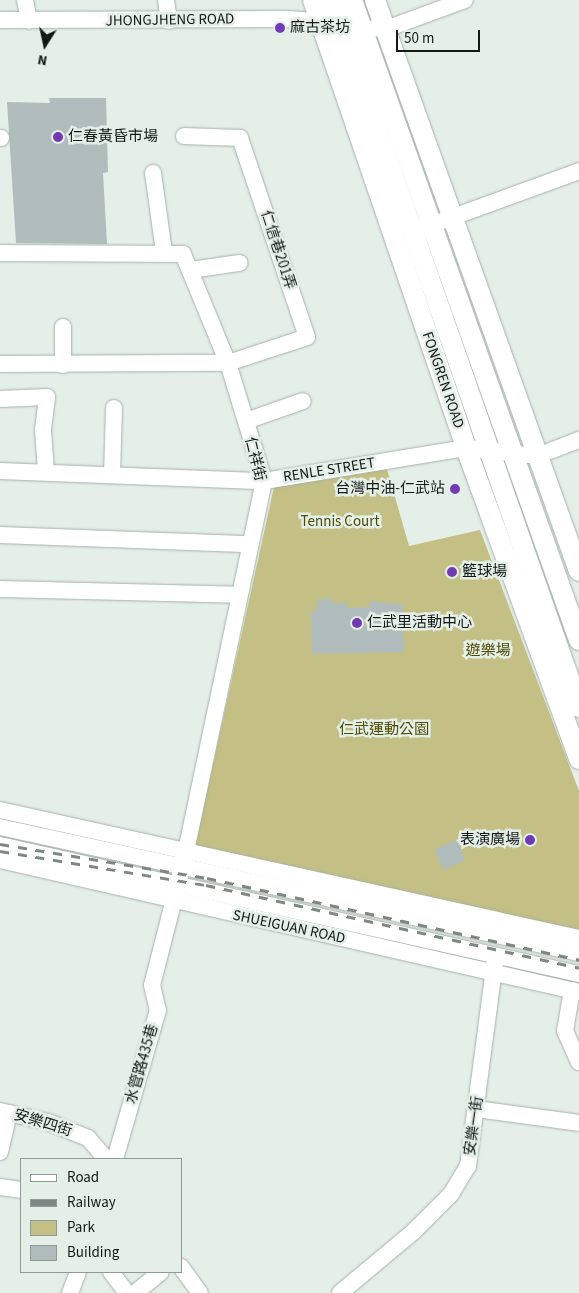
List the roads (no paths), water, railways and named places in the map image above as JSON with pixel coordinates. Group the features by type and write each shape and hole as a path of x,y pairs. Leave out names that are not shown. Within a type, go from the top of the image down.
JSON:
{"main road":[{"name":"FONGREN ROAD","path":"313,0 487,451 579,707"},
{"name":"FONGREN ROAD","path":"332,0 341,24 466,448 579,759"},
{"path":"352,0 510,453 579,640"},
{"path":"375,0 453,219 544,453 579,571"}],"street":[{"path":"25,0 29,21"},
{"path":"166,0 169,21"},
{"path":"386,29 465,0"},
{"name":"JHONGJHENG ROAD","path":"0,20 320,21 386,29"},
{"name":"仁信巷201弄","path":"184,136 240,138 307,337 228,363"},
{"path":"403,235 453,219 579,171"},
{"path":"153,173 164,252"},
{"name":"仁祥街","path":"0,253 164,252 183,254 228,363 246,421 264,481 184,859"},
{"path":"191,270 239,263"},
{"path":"63,327 63,365"},
{"path":"0,364 228,363"},
{"path":"0,399 47,397 43,430 46,472"},
{"path":"246,421 303,401"},
{"path":"112,475 114,408"},
{"path":"544,453 579,440"},
{"name":"RENLE STREET","path":"0,471 264,481 466,448 510,453 544,453"},
{"path":"0,535 250,544"},
{"path":"0,589 239,595"},
{"path":"0,810 184,859 579,953"},
{"path":"0,827 184,859 579,938"},
{"name":"SHUEIGUAN ROAD","path":"0,845 179,883 494,963 576,991"},
{"name":"水管路435巷","path":"115,1158 158,1010 152,985 184,859"},
{"name":"SHUEIGUAN ROAD","path":"0,860 174,901 494,963 579,974"},
{"name":"安樂一街","path":"340,1293 451,1194 468,1166 494,963 500,935"},
{"path":"576,991 565,1032 579,1062"},
{"path":"476,1109 579,1123"},
{"path":"0,1152 4,1112"},
{"name":"安樂四街","path":"4,1112 48,1122 88,1138 105,1158"},
{"path":"0,1187 20,1190"},
{"path":"182,1268 200,1293"},
{"path":"70,1293 78,1273"},
{"path":"112,1273 127,1293"},
{"path":"134,1293 160,1273"}],"railway":[{"path":"0,844 207,878 579,960"},
{"path":"0,851 206,885 579,968"}],"place":[{"name":"麻古茶坊","path":"280,28"},
{"name":"仁春黃昏市場","path":"58,137"},
{"name":"台灣中油-仁武站","path":"455,489"},
{"name":"籃球場","path":"452,572"},
{"name":"仁武里活動中心","path":"357,623"},
{"name":"表演廣場","path":"530,840"}],"park label":[{"name":"Tennis Court","path":"340,522"},
{"name":"遊樂場","path":"488,651"},
{"name":"仁武運動公園","path":"384,730"}]}
